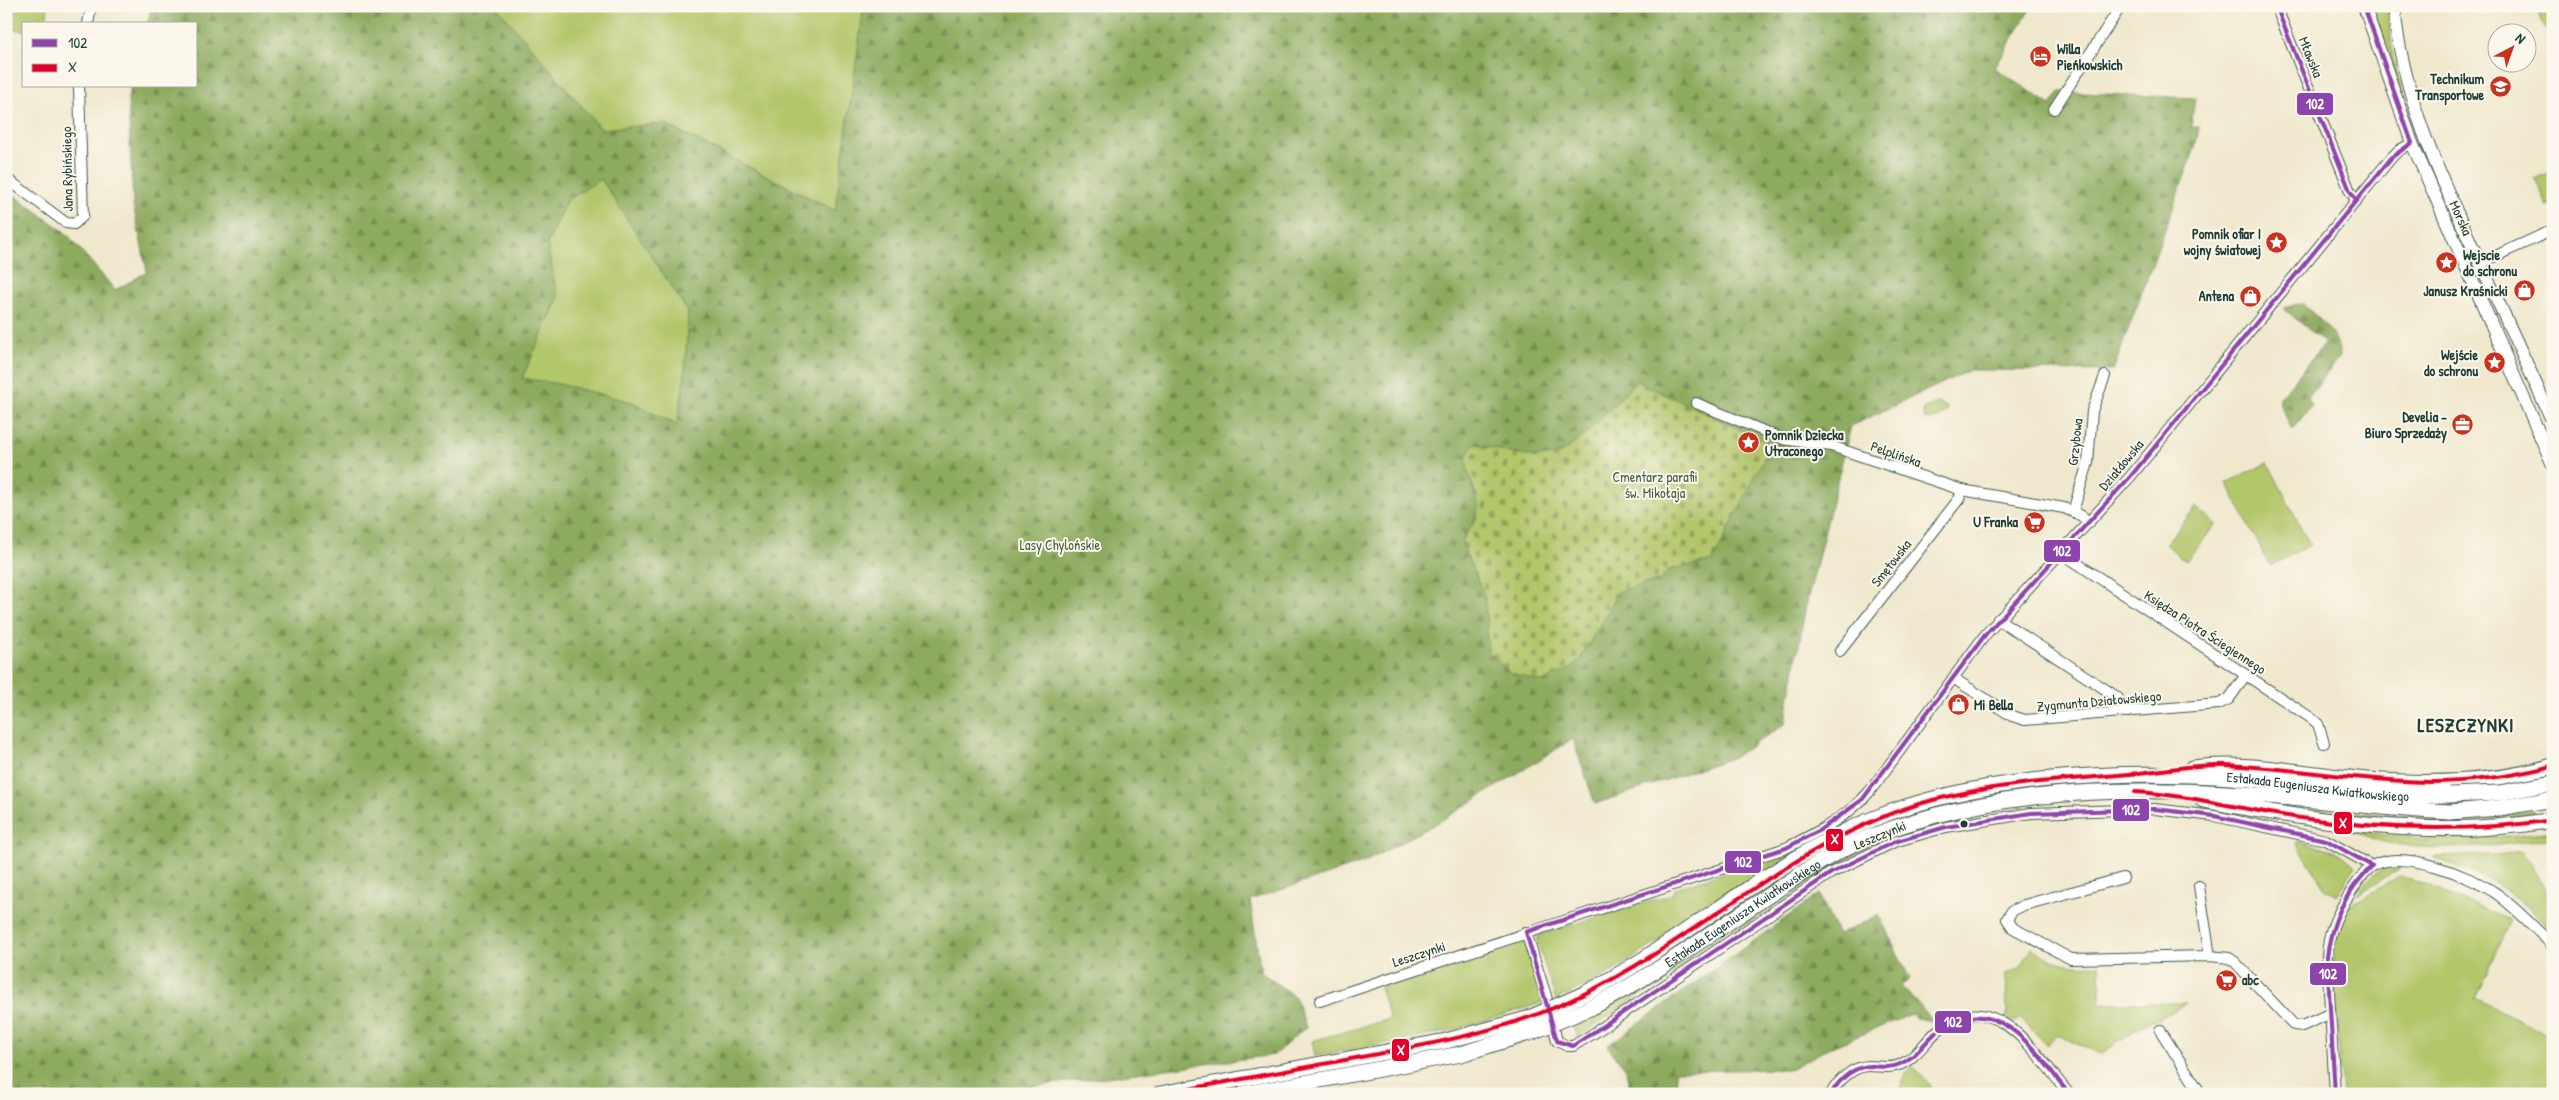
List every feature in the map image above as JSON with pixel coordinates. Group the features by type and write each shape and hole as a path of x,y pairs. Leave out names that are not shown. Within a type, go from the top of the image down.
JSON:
{"highway":[{"path":"2133,774 2219,765 2280,769 2367,780 2438,783 2502,778 2553,766"},
{"path":"2164,792 2300,818 2378,827 2460,830 2546,821 2532,772"},
{"name":"Estakada Eugeniusza Kwiatkowskiego","path":"1244,1094 1461,1054 1520,1037 1587,1001 1638,963 1791,863 1836,836 1873,819 1933,800 2004,786 2067,778 2133,774 2224,777 2382,795 2499,793 2553,783"},
{"name":"Estakada Eugeniusza Kwiatkowskiego","path":"1160,1094 1446,1042 1587,1001 1644,978 1802,874 1850,846 1922,819 1978,806 2048,795 2111,791 2225,793 2450,812 2499,808 2553,799"}],"main road":[{"name":"Morska","path":"2364,6 2412,143 2553,465"},
{"name":"Morska","path":"2394,6 2400,58 2411,97 2441,176 2553,422"}],"street":[{"path":"88,22 91,6"},
{"path":"2054,109 2121,6"},
{"name":"Mławska","path":"2276,6 2350,191 2357,200"},
{"name":"Jana Rybińskiego","path":"6,178 66,223 74,224 83,216 80,88"},
{"name":"Działdowska","path":"1854,807 1870,791 1998,619 2130,477 2398,151 2412,143"},
{"path":"2480,263 2553,230"},
{"name":"Grzybowa","path":"2073,511 2088,463 2092,411 2105,376"},
{"name":"Pelplińska","path":"1696,403 1783,439 1831,446 1962,490 2073,511 2089,523"},
{"name":"Smętowska","path":"1840,651 1959,499 1962,490"},
{"name":"Księdza Piotra Ściegiennego","path":"2060,552 2311,718 2318,724 2324,743"},
{"path":"1998,619 2118,697 2128,712"},
{"name":"Zygmunta Działowskiego","path":"1953,678 2018,719 2219,704 2229,699 2245,676"},
{"name":"Leszczynki","path":"1320,1000 1786,848 1820,830 1854,807"},
{"name":"Leszczynki","path":"1526,932 1546,996 1555,1036 1559,1043 1573,1046 1831,873 1894,842 1940,828 2031,813 2155,809 2214,816 2326,840 2338,845 2372,866"},
{"path":"2335,1094 2329,1014 2327,957 2329,935 2341,908 2362,876 2372,866 2389,859 2408,860 2452,872 2487,888 2505,900 2553,946"},
{"path":"2123,878 2024,905 2012,911 2008,920 2013,928 2071,959 2210,956 2229,958 2235,962 2294,1025 2302,1026 2329,1014"},
{"path":"2199,886 2210,956"},
{"path":"1831,1094 1838,1084 1858,1068 1902,1064 1937,1030 1952,1020 1968,1015 1984,1015 2011,1027 2069,1094"},
{"path":"2160,1030 2202,1094"}],"green space":[{"path":"11,6 48,6 46,22 22,22 22,31 7,28"},
{"name":"Lasy Chylońskie","path":"152,6 496,6 601,129 665,124 835,211 864,6 2032,6 1995,68 2051,105 2060,92 2195,98 2191,128 2199,126 2196,145 2113,371 1970,370 1851,426 1805,610 1785,724 1734,757 1595,804 1573,739 1439,822 1363,863 1250,900 1261,972 1295,997 1306,1027 1274,1055 976,1094 6,1094 6,189 66,233 115,290 147,272 133,204 128,98 130,88 198,88 198,22 148,22","holes":["601,179 688,312 685,376 677,425 632,402 559,384 522,378 558,299 547,244 566,201","1636,381 1770,444 1713,561 1668,570 1661,580 1619,591 1580,659 1488,651 1485,598 1462,543 1464,536 1476,520 1479,506 1470,479 1475,444 1535,457 1554,455 1564,451 1586,434"]},
{"path":"496,6 864,6 836,211 665,124 601,129"},
{"path":"2371,6 2388,6 2393,59 2404,98 2401,98"},
{"path":"2535,6 2553,6 2553,45"},
{"path":"2553,171 2553,204 2547,206 2535,179"},
{"path":"601,178 688,312 685,376 677,425 632,402 522,378 558,299 547,244 566,201"},
{"path":"2302,303 2327,327 2335,339 2340,357 2308,397 2312,405 2292,430 2278,400 2325,343 2283,308"},
{"name":"Cmentarz parafii św. Mikołaja","path":"1636,381 1771,444 1713,561 1668,570 1661,580 1619,591 1580,659 1571,668 1542,682 1510,673 1488,651 1485,598 1462,543 1474,522 1478,507 1467,466 1469,451 1475,444 1535,457 1554,455 1564,451 1586,434"},
{"path":"1936,403 1946,406 1947,411 1938,418 1925,419 1923,414 1924,408"},
{"path":"2268,463 2310,545 2270,566 2227,483"},
{"path":"2196,507 2216,524 2186,561 2165,544"},
{"path":"2300,807 2388,815 2446,817 2534,811 2534,816 2457,823 2373,819"},
{"path":"2348,829 2425,839 2480,839 2553,831 2553,837 2493,846 2432,848 2392,844"},
{"path":"1903,834 1849,857 1578,1037 1573,1024 1638,990 1829,866 1858,851"},
{"path":"2298,841 2337,852 2356,866 2336,895 2325,888 2297,844"},
{"path":"2522,851 2553,901 2553,933 2528,907 2490,880 2433,857 2498,855"},
{"path":"1783,854 1785,858 1615,970 1556,1000 1537,941 1539,935 1673,894 1676,888"},
{"path":"2389,867 2402,867 2357,895 2374,874"},
{"path":"2401,875 2510,920 2475,998 2553,1036 2553,1094 2342,1094 2333,952 2342,910"},
{"path":"1819,894 1838,935 1879,915 1910,979 1901,986 1933,1021 1916,1018 1912,1014 1829,1048 1790,1069 1677,1071 1675,1072 1679,1094 1630,1094 1626,1069 1607,1046"},
{"path":"1519,939 1526,946 1542,1003 1447,1032 1315,1056 1312,1041 1390,1019 1379,985 1403,977 1409,979 1495,951 1498,946"},
{"path":"2032,948 2049,958 2064,963 2100,965 2100,1003 2186,1003 2159,1019 2148,1022 2101,1054 2057,1035 2046,1044 2020,1018 2015,1022 2007,1018 2006,974 2020,968"},
{"path":"1913,1066 1938,1094 1901,1094 1904,1075"}],"transit line":[{"name":"102","path":"2276,6 2350,191 2357,201"},
{"name":"102","path":"1526,932 1786,848 1820,830 1862,800 1985,635 2130,477 2392,157 2412,143 2364,6"},
{"name":"X","path":"1161,1094 1443,1041 1528,1018 1582,995 1626,971 1669,945 1753,888 1839,837 1885,816 1957,794 2056,780 2201,766 2225,765 2429,782 2492,778 2553,766"},
{"name":"X","path":"2135,792 2197,799 2300,818 2363,825 2458,828 2553,820"},
{"name":"102","path":"1526,932 1557,1041 1573,1046 1831,873 1894,842 1946,827 2031,813 2155,809 2214,816 2326,840 2372,866"},
{"name":"102","path":"2335,1094 2327,957 2329,944 2336,919 2347,896 2372,866"},
{"name":"102","path":"1831,1094 1839,1083 1854,1070 1867,1066 1887,1067 1897,1065 1912,1057 1943,1027 1964,1018 1982,1017 2000,1022 2016,1032 2031,1046 2069,1094"}],"place":[{"name":"Willa Pieńkowskich","path":"2041,57"},
{"name":"Technikum Transportowe","path":"2500,87"},
{"name":"Pomnik ofiar I wojny światowej","path":"2277,242"},
{"name":"Wejscie do schronu","path":"2447,263"},
{"name":"Janusz Kraśnicki","path":"2524,291"},
{"name":"Antena","path":"2250,296"},
{"name":"Wejście do schronu","path":"2494,363"},
{"name":"Develia - Biuro Sprzedaży","path":"2463,425"},
{"name":"Pomnik Dziecka Utraconego","path":"1749,443"},
{"name":"U Franka","path":"2034,522"},
{"name":"Mi Bella","path":"1958,705"},
{"name":"abc","path":"2226,980"}],"district":[{"name":"LESZCZYNKI","path":"2466,725"}]}
